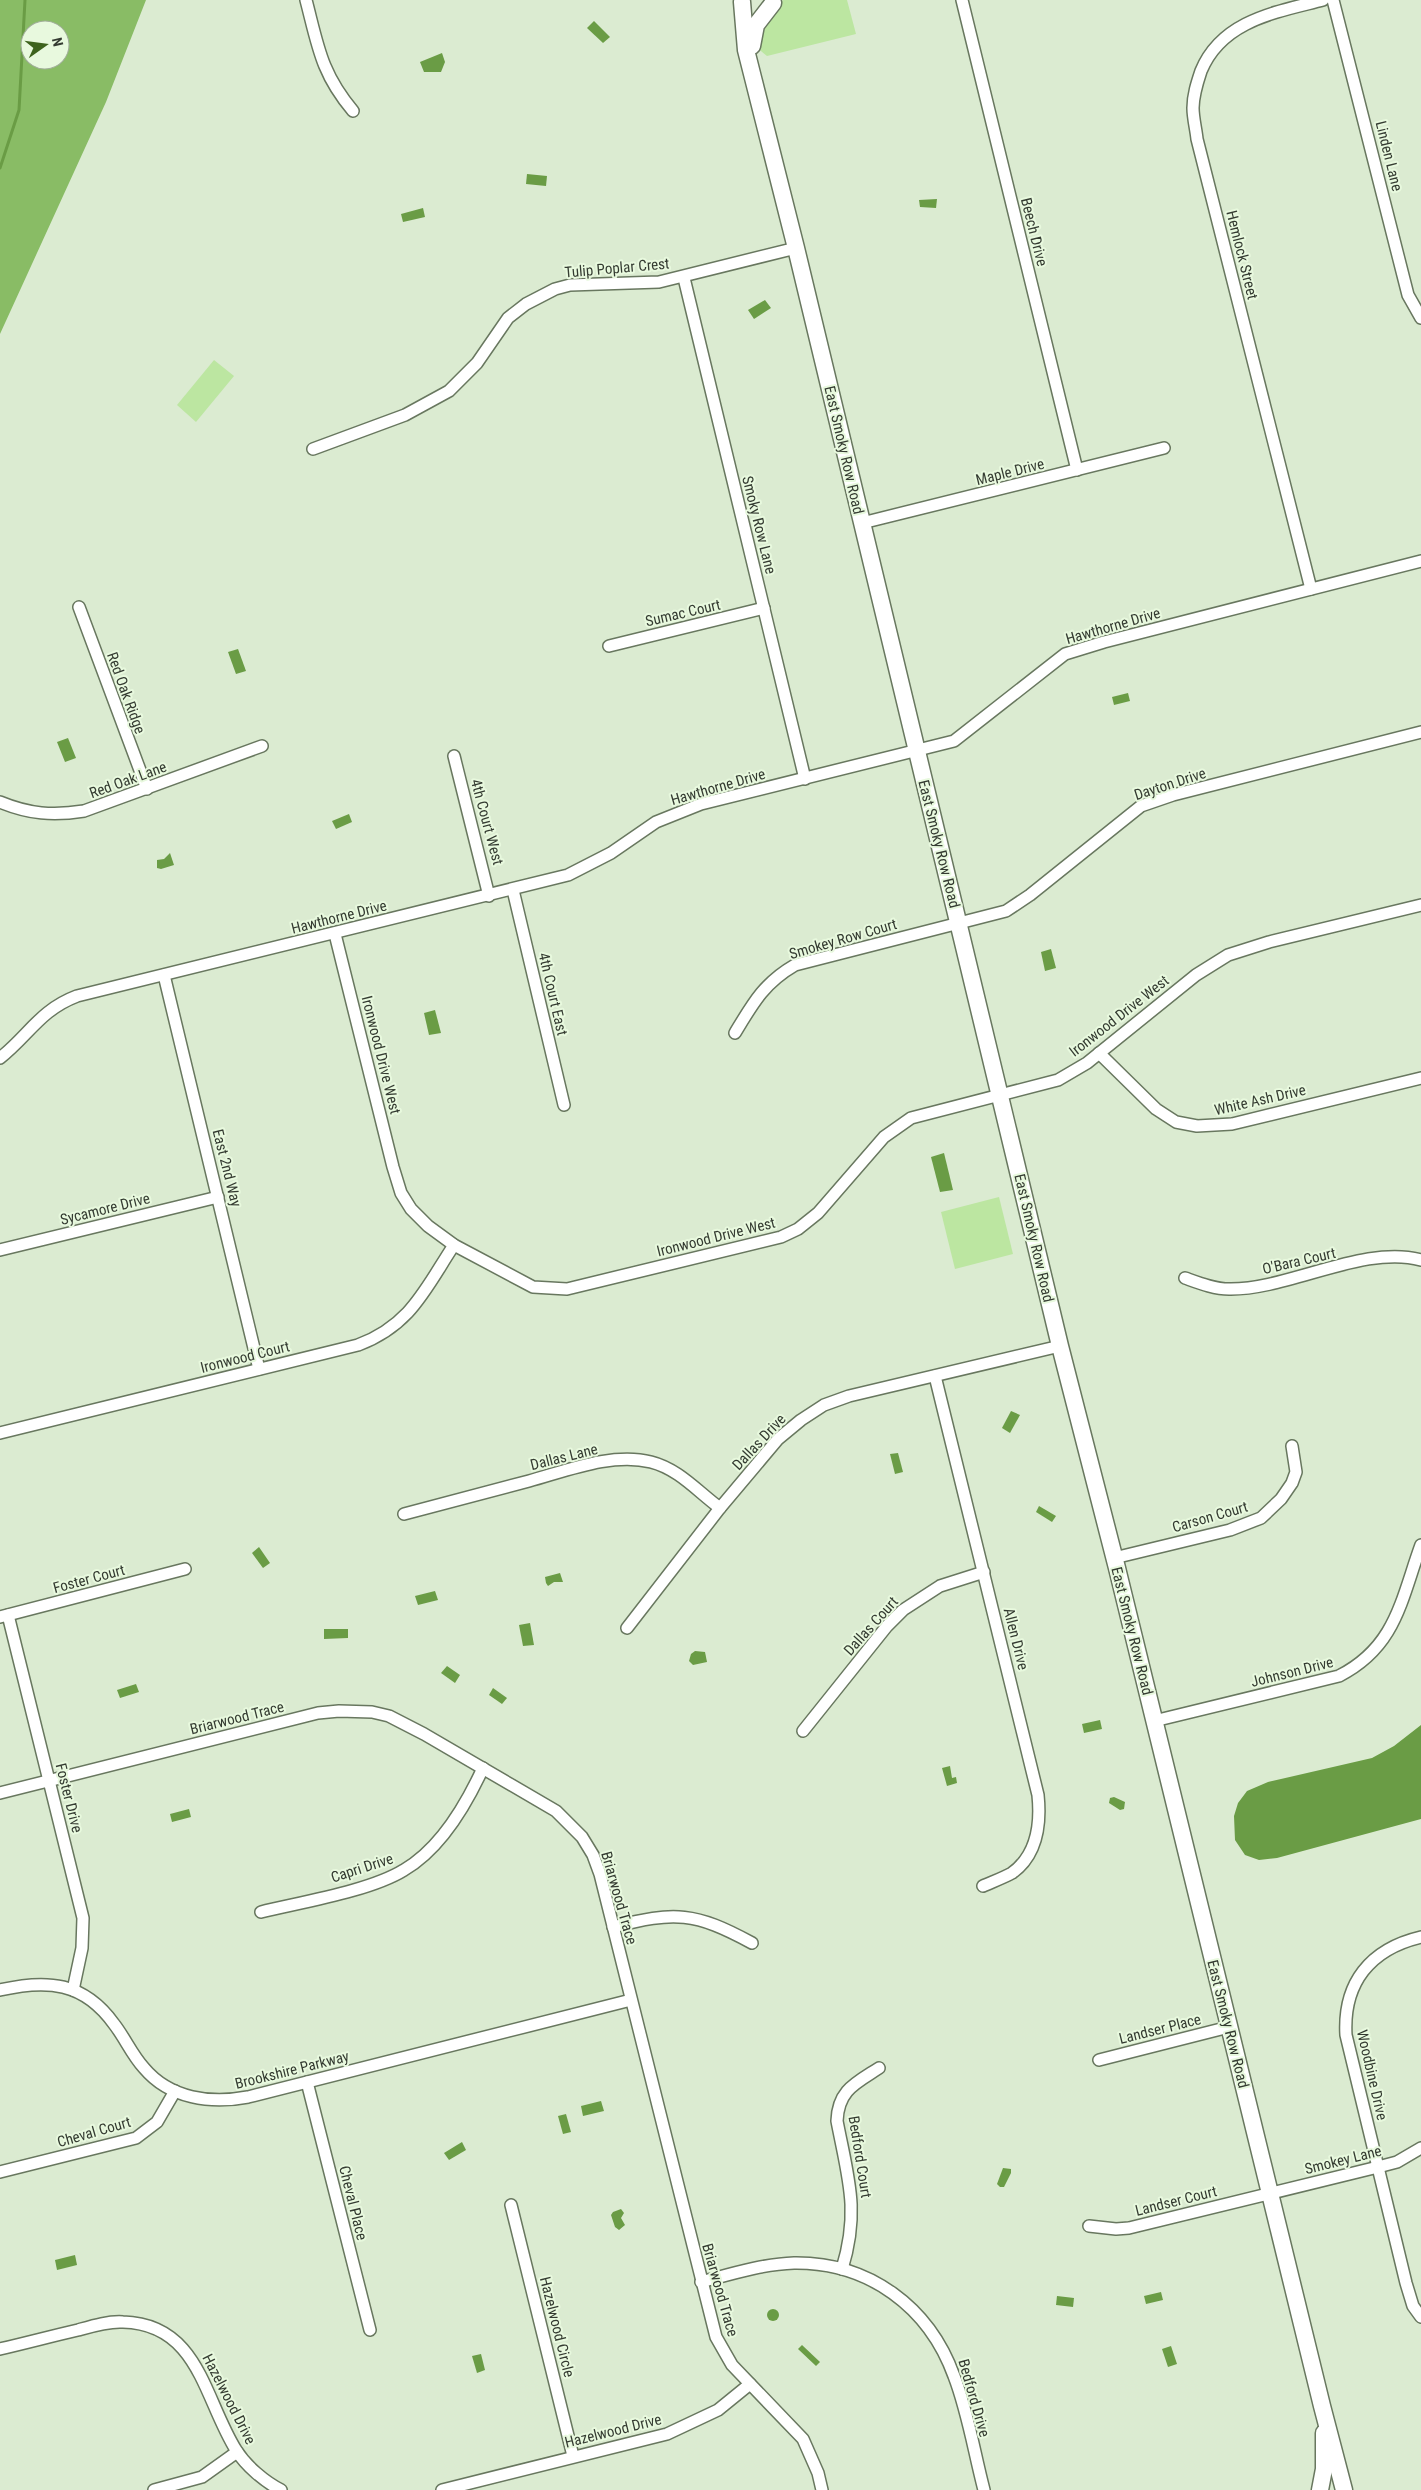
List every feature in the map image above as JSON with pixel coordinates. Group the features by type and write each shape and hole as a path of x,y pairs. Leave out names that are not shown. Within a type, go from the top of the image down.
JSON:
{"street":[{"path":"306,0 326,72 336,91 353,112"},
{"name":"Beech Drive","path":"962,0 1077,470"},
{"name":"Hemlock Street","path":"1311,589 1197,139 1193,108 1196,84 1204,63 1220,42 1243,24 1264,16 1323,0"},
{"name":"Linden Lane","path":"1333,0 1408,295 1421,318"},
{"path":"741,1 757,9 774,1"},
{"name":"East Smoky Row Road","path":"741,1 746,50 796,248 1060,1346 1114,1558 1322,2406"},
{"name":"East Smoky Row Road","path":"752,68 754,29 774,1"},
{"name":"Tulip Poplar Crest","path":"313,449 405,415 449,391 477,363 508,318 540,296 570,285 644,284 684,278 796,248"},
{"name":"Smoky Row Lane","path":"684,278 806,779"},
{"name":"Maple Drive","path":"862,523 1164,448"},
{"name":"Hawthorne Drive","path":"0,1058 43,1014 59,1003 77,996 568,876 610,853 656,822 677,812 701,804 954,741 1065,654 1104,642 1421,561"},
{"name":"Red Oak Ridge","path":"79,607 147,789"},
{"name":"Sumac Court","path":"609,646 764,608"},
{"name":"Dayton Drive","path":"958,923 1006,911 1014,906 1141,806 1421,732"},
{"name":"Red Oak Lane","path":"0,802 40,814 62,815 84,811 262,746"},
{"name":"4th Court West","path":"454,756 489,896"},
{"name":"4th Court East","path":"513,890 564,1105"},
{"name":"Ironwood Drive West","path":"335,934 392,1168 401,1193 411,1208 428,1226 454,1245 533,1287 567,1288 781,1237 798,1229 818,1213 864,1159 898,1126 911,1118 1058,1080 1099,1053 1196,975 1228,955 1269,942 1421,905"},
{"name":"Smokey Row Court","path":"736,1033 759,993 778,975 796,965 958,923"},
{"name":"East 2nd Way","path":"164,975 259,1369"},
{"name":"White Ash Drive","path":"1099,1053 1156,1109 1176,1122 1197,1126 1232,1124 1421,1078"},
{"name":"Sycamore Drive","path":"0,1250 218,1197"},
{"name":"Ironwood Court","path":"0,1432 358,1345 388,1330 411,1312 454,1245"},
{"name":"O'Bara Court","path":"1185,1278 1214,1288 1246,1288 1386,1256 1421,1260"},
{"name":"Dallas Drive","path":"627,1628 720,1508 778,1439 816,1410 849,1396 1060,1346"},
{"name":"Allen Drive","path":"935,1376 1038,1795 1040,1817 1037,1836 1027,1858 1012,1873 983,1886"},
{"name":"Carson Court","path":"1114,1558 1230,1530 1261,1518 1282,1500 1292,1483 1296,1472 1292,1446"},
{"name":"Dallas Lane","path":"404,1514 590,1465 625,1459 650,1462 665,1467 678,1474 720,1508"},
{"name":"Johnson Drive","path":"1154,1721 1339,1676 1356,1668 1376,1649 1395,1621 1421,1545"},
{"name":"Foster Court","path":"4,1616 185,1569"},
{"name":"Dallas Court","path":"803,1731 887,1626 903,1610 940,1586 984,1572"},
{"name":"Foster Drive","path":"4,1616 49,1780 83,1918 82,1948 72,1990"},
{"name":"Briarwood Trace","path":"0,1792 318,1713 339,1711 372,1712 389,1716 556,1811 582,1837 593,1855 600,1874 716,2337 727,2358 803,2439 818,2473 822,2490"},
{"name":"Capri Drive","path":"261,1912 364,1886 406,1870 433,1847 442,1836 483,1768"},
{"path":"613,1927 654,1917 688,1917 705,1920 752,1943"},
{"name":"Woodbine Drive","path":"1421,1937 1400,1943 1377,1956 1357,1978 1348,2003 1346,2035 1406,2283 1413,2306 1421,2318"},
{"name":"Brookshire Parkway","path":"0,1990 36,1983 52,1984 89,1997 102,2008 144,2069 175,2091 188,2097 211,2101 230,2100 307,2082 631,2000"},
{"name":"Landser Place","path":"1099,2060 1229,2027"},
{"name":"Bedford Court","path":"842,2269 851,2235 852,2200 851,2183 837,2121 837,2112 844,2094 855,2083 880,2068"},
{"name":"Cheval Place","path":"307,2082 370,2330"},
{"name":"Cheval Court","path":"0,2172 136,2138 157,2122 175,2091"},
{"name":"Smokey Lane","path":"1270,2193 1396,2162 1421,2148"},
{"name":"Landser Court","path":"1089,2226 1116,2229 1129,2228 1270,2193"},
{"name":"Hazelwood Circle","path":"511,2205 573,2456"},
{"name":"Bedford Drive","path":"701,2282 776,2265 814,2264 842,2269 880,2285 911,2306 929,2326 942,2348 955,2377 984,2490"},
{"name":"Hazelwood Drive","path":"0,2349 94,2326 122,2322 151,2328 178,2343 188,2354 202,2377 237,2452 259,2475 281,2490"},
{"name":"Hazelwood Drive","path":"442,2490 483,2485 573,2456 667,2434 693,2424 718,2410 750,2384"},
{"path":"1320,2490 1324,2469 1322,2406"},
{"path":"1322,2406 1344,2490"},
{"path":"154,2490 202,2477 237,2452"}],"shaded area":[{"path":"0,0 146,0 106,102 0,334"},
{"path":"783,0 847,0 856,34 767,56 756,47 767,20"},
{"path":"594,21 610,37 603,43 587,28"},
{"path":"442,53 445,62 441,72 424,72 420,62"},
{"path":"527,174 547,176 546,186 526,184"},
{"path":"937,199 936,208 920,207 919,200"},
{"path":"423,208 425,217 403,222 401,214"},
{"path":"765,300 771,308 754,319 748,310"},
{"path":"214,360 234,376 196,422 177,405"},
{"path":"238,649 246,671 236,674 228,652"},
{"path":"1128,693 1130,701 1114,705 1112,697"},
{"path":"68,738 76,758 65,762 57,742"},
{"path":"349,814 352,822 336,829 332,821"},
{"path":"170,853 174,865 161,869 157,868 157,860 164,859"},
{"path":"1051,949 1056,968 1045,971 1041,952"},
{"path":"435,1010 441,1033 429,1035 424,1013"},
{"path":"944,1153 953,1190 940,1192 931,1157"},
{"path":"999,1197 1013,1254 955,1269 941,1212"},
{"path":"1011,1411 1020,1415 1010,1433 1002,1428"},
{"path":"898,1453 903,1472 895,1474 890,1454"},
{"path":"1039,1506 1056,1516 1052,1522 1036,1512"},
{"path":"259,1547 270,1563 263,1568 252,1553"},
{"path":"560,1573 563,1582 554,1582 548,1586 545,1577"},
{"path":"435,1591 438,1600 418,1605 415,1596"},
{"path":"530,1623 534,1645 523,1646 519,1625"},
{"path":"324,1629 348,1629 348,1638 324,1639"},
{"path":"695,1651 705,1652 707,1662 693,1665 689,1661 691,1654"},
{"path":"447,1666 460,1675 455,1683 441,1673"},
{"path":"136,1684 139,1692 120,1698 117,1690"},
{"path":"493,1688 507,1698 502,1704 489,1695"},
{"path":"1100,1720 1102,1729 1084,1733 1082,1724"},
{"path":"1421,1725 1421,1819 1277,1858 1259,1860 1245,1855 1235,1840 1234,1816 1238,1803 1247,1791 1268,1782 1372,1758 1394,1746"},
{"path":"950,1766 952,1778 956,1777 957,1783 947,1786 942,1768"},
{"path":"1114,1797 1125,1802 1124,1809 1120,1810 1109,1803 1110,1798"},
{"path":"189,1809 191,1817 172,1822 170,1814"},
{"path":"601,2101 604,2111 583,2116 581,2106"},
{"path":"566,2114 571,2132 563,2134 558,2116"},
{"path":"462,2142 466,2150 449,2160 444,2153"},
{"path":"1003,2168 1011,2169 1011,2173 1004,2187 1000,2187 997,2184"},
{"path":"621,2209 624,2213 621,2218 625,2225 619,2230 615,2227 611,2215 613,2212"},
{"path":"75,2255 77,2265 57,2270 55,2260"},
{"path":"1161,2292 1163,2300 1146,2304 1144,2296"},
{"path":"1057,2296 1074,2298 1073,2307 1056,2305"},
{"path":"771,2309 775,2309 779,2315 775,2321 771,2321 767,2317 767,2313"},
{"path":"802,2345 820,2362 816,2366 798,2349"},
{"path":"1171,2346 1177,2364 1168,2367 1162,2349"},
{"path":"481,2354 485,2370 477,2373 472,2356"}],"waterway":[{"path":"0,168 19,110 25,0"}]}
